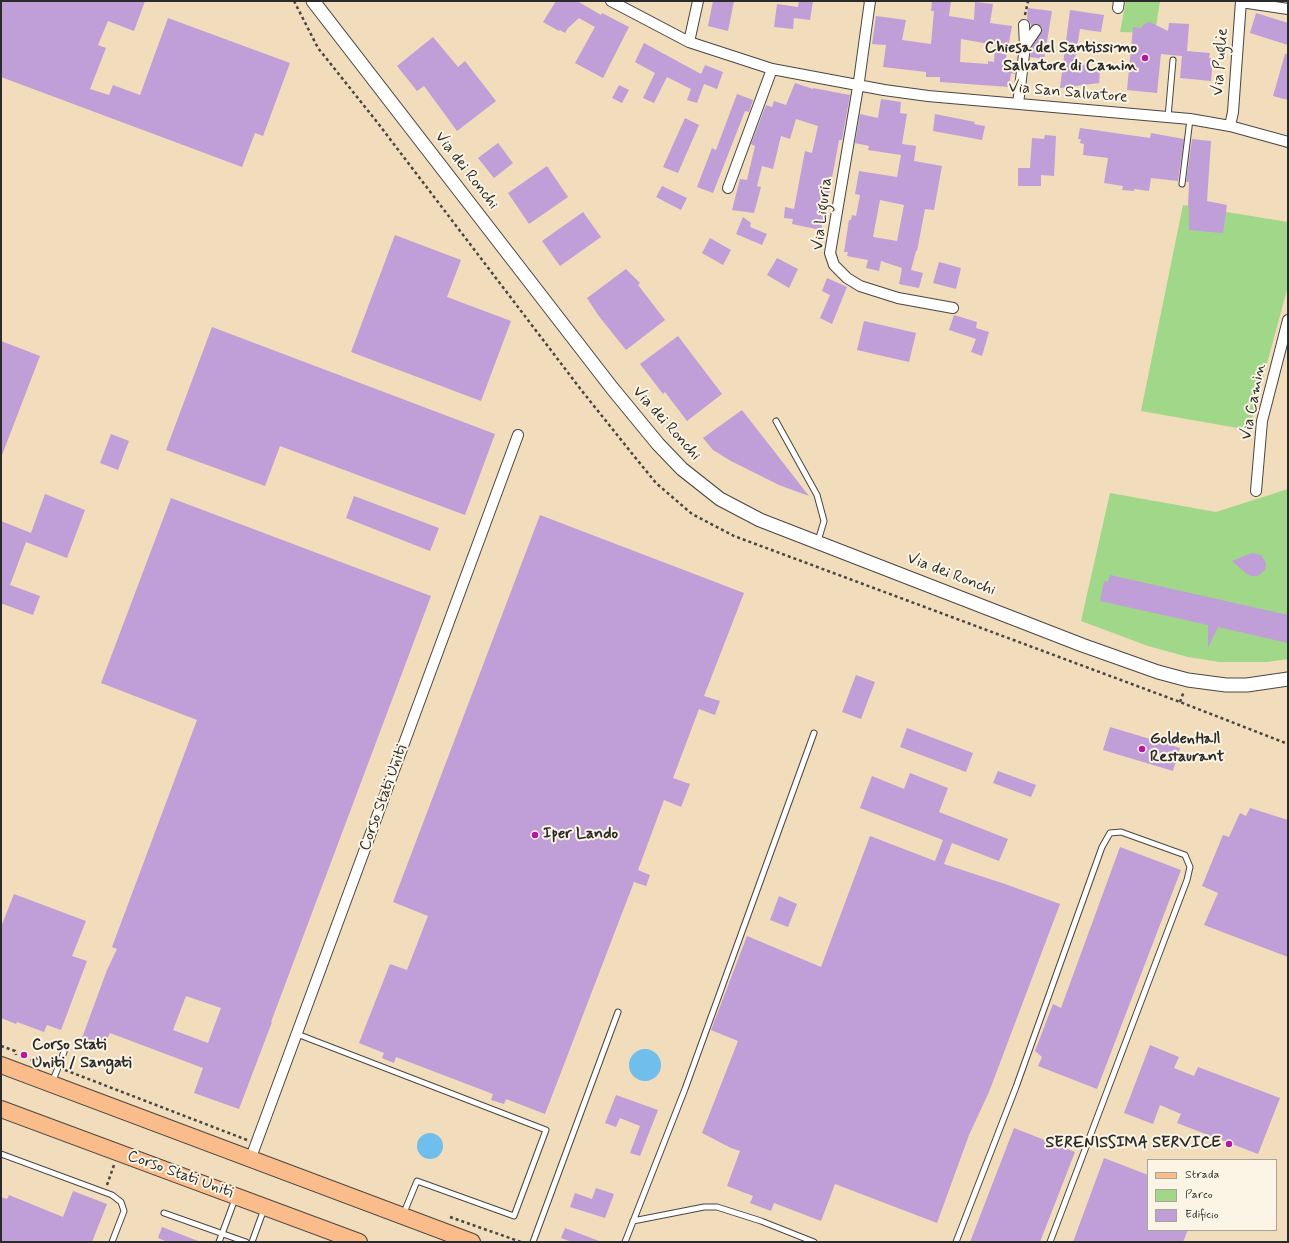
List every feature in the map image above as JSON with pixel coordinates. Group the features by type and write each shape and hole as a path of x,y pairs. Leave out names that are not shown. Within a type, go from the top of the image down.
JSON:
{"main road":[{"path":"1,1065 250,1160 472,1242"},
{"name":"Corso Stati Uniti","path":"1,1109 359,1242"}],"street":[{"name":"Via dei Ronchi","path":"313,1 612,388 658,444 682,469 720,499 760,520 818,541 1072,641 1158,672 1188,680 1226,685 1247,685 1288,679"},
{"name":"Via San Salvatore","path":"611,1 689,42 772,69 858,86 928,96 1190,119 1230,126 1288,142"},
{"path":"689,42 698,1"},
{"name":"Via Liguria","path":"870,1 858,86 830,253 834,265 847,278 860,286 898,298 953,308"},
{"path":"1241,2 1288,9"},
{"name":"Via Puglie","path":"1230,126 1233,112 1241,2"},
{"path":"1018,104 1025,46 1024,25"},
{"path":"1025,46 1036,30"},
{"path":"728,188 772,69"},
{"name":"Via Camin","path":"1256,491 1262,421 1288,320"},
{"name":"Corso Stati Uniti","path":"250,1160 518,436"}],"lane":[{"path":"1168,117 1173,60"},
{"path":"1182,184 1190,119"},
{"path":"776,421 817,495 824,521 818,541"},
{"path":"625,1242 685,1089 814,733"},
{"path":"956,1242 1016,1087 1102,847 1110,833 1121,832 1185,855 1190,867 1187,880 1050,1242"},
{"path":"533,1242 618,1012"},
{"path":"297,1034 546,1130 514,1216 417,1181 402,1216"},
{"path":"51,1084 64,1052"},
{"path":"1,1154 112,1195 121,1202 124,1211 112,1242"},
{"path":"219,1242 236,1196"},
{"path":"252,1242 265,1206"},
{"path":"633,1221 704,1206 717,1206 761,1221 813,1242"},
{"path":"164,1213 246,1242"}],"path":[{"path":"294,1 318,48 373,116 582,391 656,483 692,514 734,536 1172,699 1288,744"},
{"path":"1,1046 15,1051 16,1055 21,1057"},
{"path":"26,1058 32,1060 35,1058 48,1063"},
{"path":"67,1071 244,1139"},
{"path":"104,1192 114,1165"},
{"path":"446,1216 521,1242"}],"green space":[{"path":"1126,1 1160,1 1155,33 1120,32"},
{"path":"1183,205 1288,222 1288,286 1249,430 1141,411"},
{"path":"1288,489 1288,659 1267,662 1219,662 1188,657 1148,646 1081,621 1110,493 1216,512"}],"water":[{"path":"642,1049 648,1049 658,1056 661,1065 660,1071 654,1078 648,1081 642,1081 632,1074 629,1068 629,1062 636,1052"},
{"path":"430,1133 440,1136 443,1146 440,1156 430,1159 420,1156 417,1146 420,1136"}],"building":[{"path":"1,1 145,1 134,31 108,21 98,45 106,48 90,89 109,95 113,85 140,95 168,18 290,63 263,136 255,133 242,167 1,77"},
{"path":"556,1 577,1 601,15 602,13 629,27 603,78 575,63 595,27 579,18 568,28 565,33 543,22"},
{"path":"713,1 734,1 728,31 708,26"},
{"path":"799,1 813,1 810,20 794,18 793,29 774,27 777,4 798,7"},
{"path":"932,1 951,1 949,16 974,20 975,2 993,4 990,23 1012,26 1005,63 1016,63 1015,74 1011,73 1009,87 940,82 940,77 926,77 926,72 883,67 886,45 872,44 876,16 906,20 902,40 931,44 934,11 931,11","holes":["961,39 995,45 994,62 988,61 988,64 960,62"]},
{"path":"1028,8 1052,11 1044,59 1030,57 1031,48 1042,30 1042,27 1037,24 1031,26 1027,19"},
{"path":"1070,10 1104,15 1101,32 1080,29 1074,66 1089,64 1090,72 1100,70 1099,83 1060,88"},
{"path":"1256,13 1288,23 1288,45 1250,33"},
{"path":"1150,22 1168,31 1169,23 1189,24 1187,51 1210,53 1209,58 1213,59 1211,81 1180,78 1182,56 1161,54 1157,93 1127,90 1133,27 1141,28 1144,24"},
{"path":"433,37 458,67 465,61 496,101 457,131 424,86 417,91 397,66"},
{"path":"644,43 701,74 705,65 723,72 717,89 704,84 697,103 687,100 691,89 667,77 654,103 643,98 655,73 635,62"},
{"path":"1285,54 1288,54 1288,100 1273,96"},
{"path":"795,83 813,89 850,95 842,140 839,140 829,194 826,194 822,214 824,215 821,230 792,224 793,219 784,218 785,207 794,209 805,151 812,153 818,126 796,119 790,139 781,136 773,169 762,166 757,186 761,187 754,213 732,210 740,179 747,180 755,146 751,144 766,105 772,107 774,101 786,105"},
{"path":"619,85 629,90 622,103 612,98"},
{"path":"737,94 753,100 749,112 745,111 713,193 697,187 712,148 716,150"},
{"path":"881,99 901,102 900,113 907,114 902,144 916,146 914,161 942,166 934,210 925,209 917,251 911,270 923,273 919,288 899,284 902,268 881,261 879,271 866,268 868,260 847,256 848,252 844,252 849,220 851,220 852,215 856,216 860,195 855,194 859,171 897,177 901,155 868,150 869,146 855,143 860,114 878,118","holes":["880,200 904,205 897,241 873,237"]},
{"path":"935,114 975,122 974,124 985,126 982,140 933,131"},
{"path":"685,118 699,125 678,173 663,167"},
{"path":"1080,128 1150,138 1151,133 1184,139 1178,181 1151,178 1149,191 1134,189 1134,191 1122,190 1123,186 1104,183 1108,158 1083,155 1084,144 1080,143 1081,139 1078,139"},
{"path":"1045,135 1056,136 1054,176 1041,175 1041,186 1018,186 1018,168 1030,168 1032,138 1044,139"},
{"path":"1192,139 1211,141 1207,201 1227,205 1223,233 1189,230 1189,182 1186,182"},
{"path":"498,143 513,163 494,178 478,158"},
{"path":"547,166 568,197 529,224 508,193"},
{"path":"662,186 687,198 681,210 656,197"},
{"path":"583,212 601,237 560,266 542,241"},
{"path":"743,217 751,223 750,227 767,234 762,245 736,234"},
{"path":"395,235 461,260 447,297 511,321 481,401 351,352"},
{"path":"710,238 731,250 723,265 702,253"},
{"path":"777,258 798,269 789,288 767,275"},
{"path":"939,262 961,268 956,289 933,283"},
{"path":"626,269 640,283 638,285 665,320 626,350 598,315 587,298"},
{"path":"827,278 847,287 832,324 820,318 830,295 822,291"},
{"path":"954,315 977,322 976,328 989,332 982,356 971,352 976,339 949,330"},
{"path":"864,321 916,333 909,362 857,350"},
{"path":"212,327 495,434 465,515 280,446 265,486 166,450"},
{"path":"678,336 722,394 687,421 665,392 663,394 640,364"},
{"path":"1,341 40,356 2,455 1,455"},
{"path":"742,410 809,496 779,485 731,461 713,450 703,438"},
{"path":"111,434 129,441 118,470 100,463"},
{"path":"45,494 85,510 67,558 26,542 10,585 40,596 33,615 3,604 1,606 1,521 31,533"},
{"path":"354,496 439,528 430,551 346,518"},
{"path":"171,498 431,596 239,1109 194,1093 203,1068 110,1033 107,1039 104,1038 100,1045 82,1038 107,970 117,949 112,947 197,720 101,683","holes":["186,996 221,1008 208,1043 173,1030"]},
{"name":"Iper Lando","path":"540,515 744,593 704,696 720,701 715,715 699,709 673,778 690,784 681,807 664,800 638,870 650,875 646,886 634,882 545,1114 506,1099 504,1104 491,1100 493,1094 396,1057 394,1063 382,1058 384,1053 359,1043 390,964 407,970 428,916 393,902"},
{"path":"1252,553 1261,555 1266,563 1265,570 1258,576 1251,576 1247,574 1232,561"},
{"path":"1110,575 1288,615 1288,643 1218,627 1208,648 1208,625 1100,601 1104,581 1108,582"},
{"path":"856,675 875,682 861,719 842,712"},
{"name":"GoldenHall Restaurant","path":"1110,727 1180,748 1173,771 1103,750"},
{"path":"907,728 973,753 966,772 900,747"},
{"path":"998,771 1036,785 1031,797 993,783"},
{"path":"910,773 948,788 939,812 1008,839 999,861 952,843 944,864 1060,904 989,1092 969,1135 937,1223 835,1184 821,1221 774,1203 771,1211 750,1203 753,1196 727,1186 740,1151 702,1133 738,1041 711,1030 747,936 821,967 870,836 935,861 943,840 860,808 872,776 904,789"},
{"path":"1250,808 1288,820 1288,957 1204,925 1218,893 1202,886 1223,835 1229,837 1240,813 1246,816"},
{"path":"1120,847 1181,870 1097,1089 1038,1066 1042,1057 1035,1051 1053,1004 1061,1008"},
{"path":"14,894 86,921 72,956 87,961 61,1030 47,1025 44,1032 1,1018 1,927"},
{"path":"779,896 797,904 788,927 770,920"},
{"path":"1150,1045 1179,1057 1174,1068 1194,1076 1198,1067 1280,1098 1258,1154 1177,1123 1181,1114 1160,1105 1153,1124 1124,1113"},
{"path":"616,1095 658,1110 640,1156 630,1153 640,1126 620,1118 616,1127 605,1123"},
{"path":"1014,1128 1075,1152 1040,1242 970,1242"},
{"path":"1104,1158 1147,1175 1147,1231 1188,1231 1183,1242 1073,1242"},
{"path":"596,1188 614,1194 605,1218 570,1207 575,1193 592,1199"},
{"path":"73,1191 107,1204 92,1242 1,1242 1,1197 7,1199 9,1195 63,1217"},
{"path":"162,1227 198,1241 168,1242 158,1238"},
{"path":"565,1228 599,1242 572,1242 561,1238"}],"place":[{"name":"Chiesa del Santissimo Salvatore di Camin","path":"1145,58"},
{"name":"GoldenHall Restaurant","path":"1142,749"},
{"name":"Iper Lando","path":"535,835"},
{"name":"Corso Stati Uniti / Sangati","path":"24,1055"},
{"name":"SERENISSIMA SERVICE","path":"1229,1144"}]}
